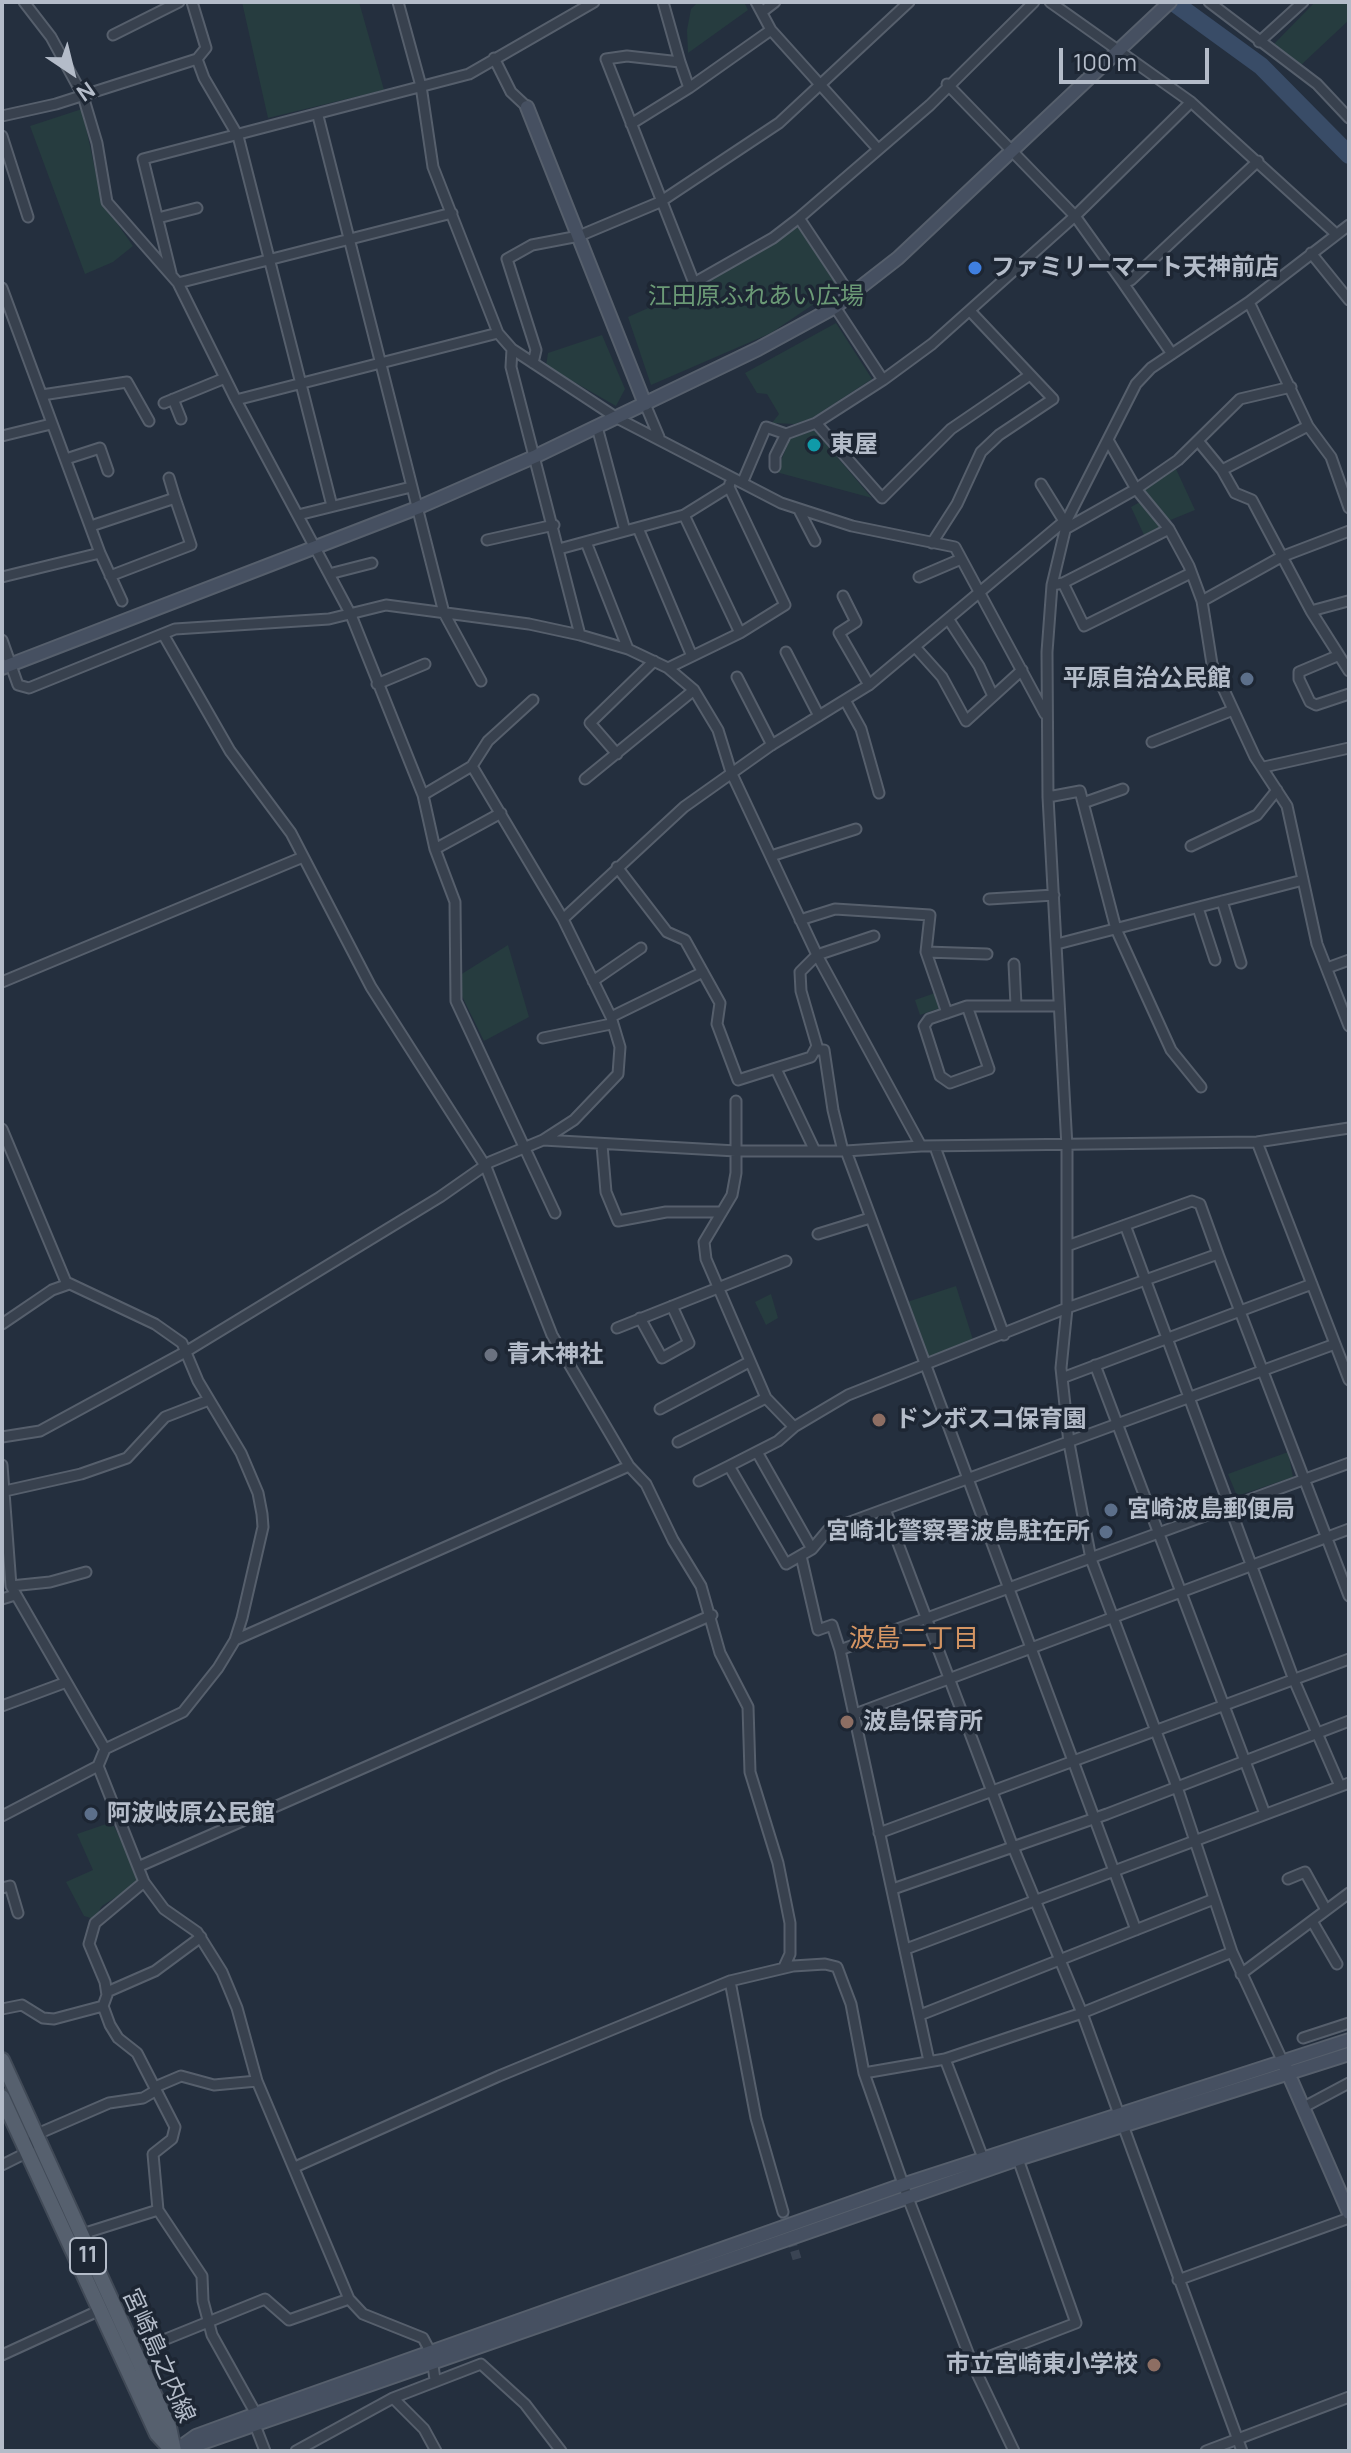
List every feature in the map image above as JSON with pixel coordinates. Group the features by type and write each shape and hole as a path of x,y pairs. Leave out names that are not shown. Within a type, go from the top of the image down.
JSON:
{"main road":[{"name":"宮崎島之内線","path":"2,2060 169,2427 175,2451"},
{"name":"宮崎島之内線","path":"2,2097 157,2434 175,2451"}],"street":[{"path":"24,2 51,37 83,96 97,143 107,202 175,280"},
{"path":"113,35 179,2"},
{"path":"2,116 83,96 197,59 206,48 192,2"},
{"path":"398,2 421,86 433,167 498,333 512,349 617,418 799,510 955,547 1047,717"},
{"path":"555,1213 526,1145 456,1001 453,984 457,918 435,849 423,795 351,615 175,280 143,159 318,116 469,74 594,2"},
{"path":"663,2 689,88"},
{"path":"756,2 771,30 878,149"},
{"path":"762,12 775,2"},
{"path":"533,363 536,350 507,259 532,245 579,236 660,202 779,123 821,88 909,2"},
{"path":"680,62 627,56 606,59 694,283 773,238 799,218 930,105 947,84 991,47 1034,2"},
{"path":"1050,2 1191,102 1342,229 1249,302 1172,354 1136,384 1066,522 1052,585 1047,717 1048,797 1067,1147 1067,1308 1062,1378 1069,1443 1091,1559 1177,1787 1232,1952 1289,2072 1349,2215 1178,2280"},
{"path":"5,666 417,508 617,418 835,307 898,258 1170,2"},
{"path":"1209,2 1317,84 1349,118"},
{"path":"1259,42 1303,2"},
{"path":"631,124 689,88 771,30"},
{"path":"494,58 511,92 527,107 659,437"},
{"path":"197,59 204,78 238,136 332,506"},
{"path":"947,84 1075,216 1172,354"},
{"path":"743,481 766,427 786,434 816,423 883,380 971,312 1191,102"},
{"path":"318,116 444,613 481,681"},
{"path":"2,136 28,217"},
{"path":"1123,283 1131,280 1258,161"},
{"path":"158,218 197,208"},
{"path":"175,280 452,213"},
{"path":"799,218 851,296"},
{"path":"1311,253 1349,300"},
{"path":"3,291 100,553 122,601"},
{"path":"1249,302 1308,426 1331,457 1349,508"},
{"path":"835,307 883,380"},
{"path":"932,543 957,504 981,452 999,435 1053,399 971,312"},
{"path":"236,400 498,333"},
{"path":"512,349 511,367 580,635"},
{"path":"816,423 882,498 951,429 1030,375"},
{"path":"181,419 168,401 225,378"},
{"path":"42,395 127,382 149,421"},
{"path":"563,919 684,807 731,772 869,685 1066,522 1136,489 1199,442 1240,399 1291,387"},
{"path":"2,436 51,424"},
{"path":"1222,470 1308,426"},
{"path":"597,427 625,531"},
{"path":"775,467 775,456 786,434"},
{"path":"1108,440 1136,489 1169,529 1189,566 1189,574 1202,601 1212,664 1255,757 1264,767 1290,816 1317,944 1349,1026"},
{"path":"1199,442 1222,470 1235,493 1252,500 1311,611 1349,671"},
{"path":"66,459 100,448 108,471"},
{"path":"668,668 691,654 740,633 785,605 729,487 732,476"},
{"path":"110,576 191,545 169,478"},
{"path":"1041,484 1066,522"},
{"path":"298,515 411,487"},
{"path":"559,549 684,515 729,487"},
{"path":"91,526 175,498"},
{"path":"799,510 815,541"},
{"path":"684,515 740,633"},
{"path":"487,540 554,525"},
{"path":"638,528 691,654"},
{"path":"1052,585 1063,583 1169,529"},
{"path":"1202,601 1281,557 1349,531"},
{"path":"586,542 628,649"},
{"path":"2,577 100,553"},
{"path":"919,577 961,559"},
{"path":"329,574 372,563"},
{"path":"1063,583 1084,626 1189,574"},
{"path":"843,596 856,622 839,633 869,685"},
{"path":"1311,611 1348,601"},
{"path":"2,640 5,666 18,685 29,688 175,629 275,625 351,615 386,605 580,635 628,649 668,668 694,690 718,730 731,772 817,955 921,1146"},
{"path":"949,620 979,666 993,696"},
{"path":"163,634 230,751 291,833 371,987 486,1167 544,1318 629,1466 646,1484 673,1540 701,1586 712,1615 720,1653 748,1707 750,1772 778,1863 790,1923 790,1954 784,1967"},
{"path":"916,648 942,677 966,721 1022,670"},
{"path":"786,652 819,716"},
{"path":"1337,656 1299,672 1299,679 1310,702 1316,705 1349,694"},
{"path":"617,754 590,723 654,661"},
{"path":"377,684 425,664"},
{"path":"737,677 772,745"},
{"path":"585,779 694,690"},
{"path":"423,795 472,766 488,741 533,700"},
{"path":"845,700 861,729 879,793"},
{"path":"1152,742 1233,710"},
{"path":"1264,767 1349,748"},
{"path":"2,1437 40,1431 187,1351 486,1167 526,1145 543,1140 574,1120 618,1074 620,1047 593,981 563,919 472,766"},
{"path":"1083,803 1123,789"},
{"path":"1191,846 1257,815 1277,790"},
{"path":"1048,797 1080,791 1116,929 1171,1050 1201,1087"},
{"path":"435,849 501,813"},
{"path":"771,856 856,829"},
{"path":"2,982 303,857"},
{"path":"617,867 667,932 685,940 720,1003 717,1024 738,1080 811,1057 815,1050 800,972 817,955 874,936"},
{"path":"1057,944 1303,880"},
{"path":"989,899 1054,895"},
{"path":"1222,901 1241,963"},
{"path":"1198,908 1215,960"},
{"path":"800,920 835,909 930,915 926,952 947,1013"},
{"path":"593,981 641,948"},
{"path":"926,952 987,954"},
{"path":"1327,968 1349,960"},
{"path":"1014,964 1016,1005"},
{"path":"543,1038 611,1021 703,972"},
{"path":"967,1006 989,1069 950,1083 940,1076 924,1026 929,1019 967,1006 1058,1006"},
{"path":"815,1050 824,1050 833,1110 845,1151 1136,1930"},
{"path":"776,1069 815,1151"},
{"path":"736,1101 732,1195 704,1242 706,1259 766,1398 794,1427"},
{"path":"543,1140 736,1151 845,1151 921,1146 1067,1147 1257,1142 1349,1128"},
{"path":"2,1129 69,1284 155,1324 187,1351 209,1400 241,1453 258,1493 262,1514 257,1554 235,1640 207,1683 183,1712 105,1749 98,1766 2,1816"},
{"path":"1257,1142 1349,1380"},
{"path":"602,1145 606,1192 618,1221 666,1212 722,1212"},
{"path":"935,1147 1004,1335"},
{"path":"1067,1246 1192,1201 1200,1204 1349,1596"},
{"path":"818,1234 870,1218"},
{"path":"906,1949 1344,1784 1316,1732 1294,1680 1125,1225"},
{"path":"699,1481 757,1452 848,1395 1067,1308 1218,1254"},
{"path":"617,1328 786,1261"},
{"path":"2,1324 52,1290 69,1284"},
{"path":"1062,1378 1312,1284"},
{"path":"640,1318 662,1358 689,1343 672,1306"},
{"path":"729,1466 786,1564 812,1549 828,1530 1335,1344"},
{"path":"660,1409 749,1362"},
{"path":"1095,1365 1265,1814"},
{"path":"678,1442 766,1398"},
{"path":"5,1491 81,1474 127,1458 165,1417 209,1400"},
{"path":"757,1452 812,1549"},
{"path":"840,1650 1349,1463"},
{"path":"2,1465 13,1591 105,1749"},
{"path":"235,1640 629,1466"},
{"path":"885,1509 1034,1901 1082,2013 1242,2451"},
{"path":"855,1714 1349,1529"},
{"path":"801,1556 818,1630 832,1625 840,1650 929,2061"},
{"path":"2,1599 13,1591 86,1572"},
{"path":"140,1866 712,1615"},
{"path":"879,1833 1349,1659"},
{"path":"2,1706 64,1683"},
{"path":"893,1889 1094,1818 1349,1721"},
{"path":"98,1766 144,1882 164,1909 201,1937 216,1960 237,2008 257,2081 349,2299 363,2314 423,2338 432,2359 435,2379"},
{"path":"1288,1879 1305,1872 1326,1910"},
{"path":"144,1882 111,1908 91,1930 89,1944 107,1992 103,2006 115,2033 137,2053 175,2132 153,2154 158,2210 202,2276 208,2322 255,2419 265,2451"},
{"path":"2,1888 10,1886 18,1913"},
{"path":"1241,1974 1349,1893"},
{"path":"920,2015 1214,1899"},
{"path":"1312,1921 1337,1964"},
{"path":"107,1992 151,1973 201,1937"},
{"path":"864,2073 945,2059 1082,2013 1232,1952"},
{"path":"295,2167 499,2076 730,1981 784,1967 825,1964 837,1967 851,2004 864,2073 908,2198 972,2363 1014,2451"},
{"path":"730,1981 756,2118 783,2212"},
{"path":"2,2009 22,2005 43,2018 54,2019 103,2006"},
{"path":"1303,2038 1349,2023"},
{"path":"432,2359 905,2184 1349,2040"},
{"path":"175,2451 255,2419 1018,2159 1349,2054"},
{"path":"945,2059 983,2158"},
{"path":"2,2165 26,2153 35,2135 114,2102 143,2098 181,2076 214,2085 257,2081"},
{"path":"1304,2107 1349,2083"},
{"path":"972,2363 1076,2323 1018,2159"},
{"path":"79,2235 158,2210"},
{"path":"134,2352 265,2299 289,2320 349,2299"},
{"path":"2,2355 98,2311"},
{"path":"296,2451 393,2398 435,2379 481,2364 525,2404 561,2451"},
{"path":"1206,2451 1349,2397"},
{"path":"393,2398 418,2421 436,2451"}],"green space":[{"path":"242,2 359,2 384,90 268,118"},
{"path":"698,2 744,2 748,10 688,53 687,30 691,9"},
{"path":"1315,2 1349,2 1349,20 1301,65 1274,44"},
{"path":"82,109 102,202 133,246 113,262 85,274 30,126"},
{"name":"江田原ふれあい広場","path":"798,227 839,287 771,333 651,385 628,317 698,286"},
{"name":"江田原ふれあい広場","path":"836,323 872,379 812,418 795,424 772,423 779,414 767,394 757,393 745,373"},
{"name":"江田原ふれあい広場","path":"602,335 625,389 616,406 546,366 548,353"},
{"path":"814,430 872,498 776,472 790,439"},
{"path":"1176,469 1195,510 1168,521 1142,491"},
{"path":"1140,502 1162,527 1144,535 1131,507"},
{"path":"508,945 529,1017 484,1041 456,984 460,975"},
{"path":"935,993 940,1008 920,1015 915,1000"},
{"path":"956,1286 974,1343 926,1359 907,1302"},
{"path":"771,1294 778,1318 766,1325 755,1302"},
{"path":"1288,1452 1293,1477 1237,1496 1228,1474"},
{"path":"112,1822 141,1881 102,1906 94,1919 84,1916 66,1882 93,1870 77,1834"}],"waterway":[{"path":"1173,2 1261,66 1349,155"}],"tunnel":[{"path":"783,2212 797,2259"}],"place":[{"name":"ファミリーマート天神前店","path":"975,268"},
{"name":"東屋","path":"814,445"},
{"name":"平原自治公民館","path":"1247,679"},
{"name":"青木神社","path":"491,1355"},
{"name":"ドンボスコ保育園","path":"879,1420"},
{"name":"宮崎波島郵便局","path":"1111,1510"},
{"name":"宮崎北警察署波島駐在所","path":"1106,1532"},
{"name":"波島保育所","path":"847,1722"},
{"name":"阿波岐原公民館","path":"91,1814"},
{"name":"市立宮崎東小学校","path":"1154,2365"}],"district":[{"name":"波島二丁目","path":"914,1640"}]}
